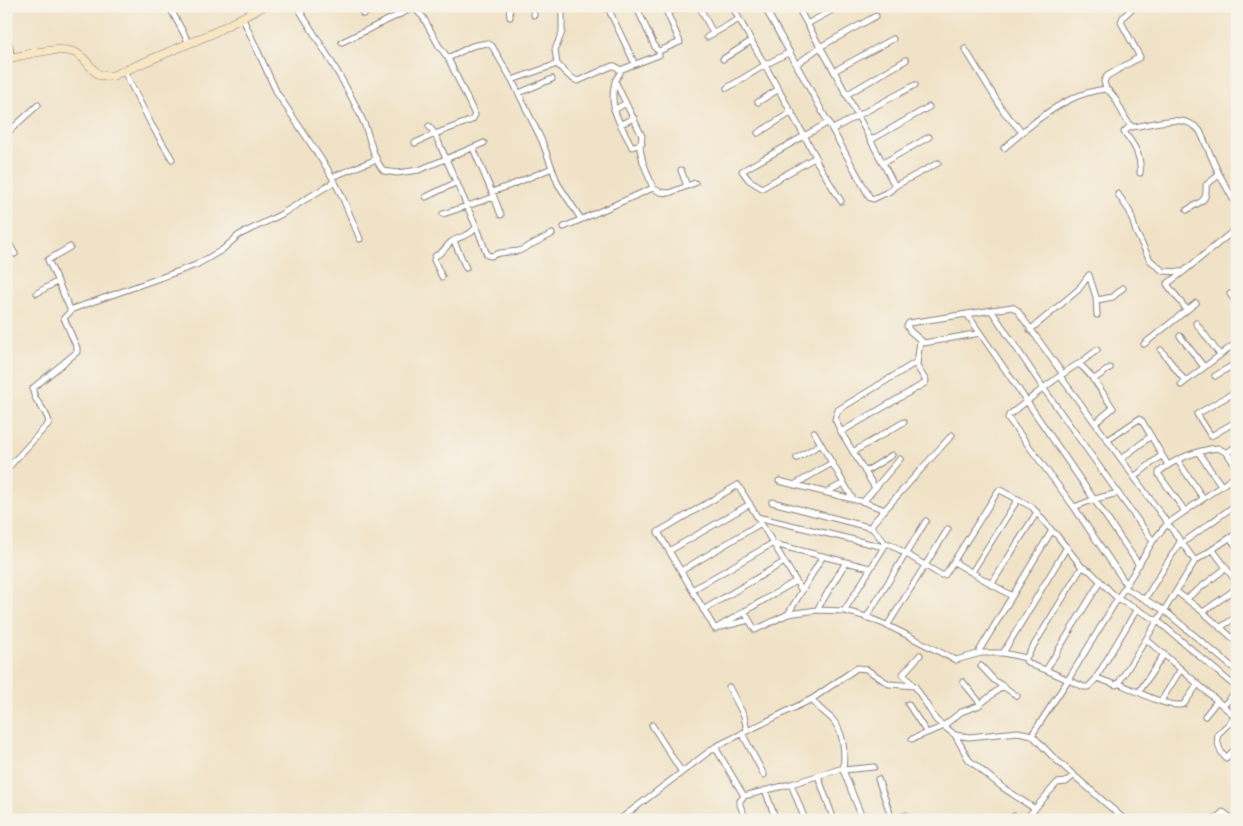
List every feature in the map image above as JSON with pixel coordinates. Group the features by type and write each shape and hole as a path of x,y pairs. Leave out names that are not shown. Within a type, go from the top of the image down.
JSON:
{"street":[{"path":"169,6 189,44"},
{"path":"6,30 9,58 62,50 80,55 101,76 112,76 189,44 242,19 264,6"},
{"path":"297,6 363,121 383,170 389,173 419,170 484,143"},
{"path":"363,14 381,6"},
{"path":"509,6 510,17"},
{"path":"533,6 534,15"},
{"path":"562,6 562,32 555,50 557,64 566,75 578,81 612,66 620,70"},
{"path":"607,6 633,60"},
{"path":"636,6 658,51 680,42 666,9 688,6"},
{"path":"699,6 714,33"},
{"path":"732,6 805,135 816,159 842,201"},
{"path":"764,6 870,198 873,199 882,195 938,163"},
{"path":"796,6 834,71 895,186"},
{"path":"807,24 840,6"},
{"path":"1135,6 1121,21 1140,57 1107,76 1104,81 1106,89 1111,93 1130,126 1134,128 1174,121 1192,124 1200,131 1220,175 1237,206"},
{"path":"342,42 413,7 423,17 438,46 448,58 475,117 471,121 415,143"},
{"path":"796,64 820,47 876,16"},
{"path":"242,19 278,94 306,134 333,179 360,239"},
{"path":"707,36 739,19"},
{"path":"834,71 893,39"},
{"path":"723,60 751,41"},
{"path":"448,58 472,46 488,43 492,46 519,93 542,141 562,191 580,218"},
{"path":"965,49 1004,112 1017,128 1024,131"},
{"path":"727,88 790,52"},
{"path":"620,70 659,56"},
{"path":"846,94 906,60"},
{"path":"512,80 557,64"},
{"path":"620,70 615,81 612,99 614,110 632,147 642,144"},
{"path":"124,72 172,159"},
{"path":"519,93 552,79"},
{"path":"615,81 642,136 640,149 653,188 665,194 675,192 695,183"},
{"path":"833,129 915,85"},
{"path":"758,102 779,89"},
{"path":"1004,148 1040,118 1072,98 1090,91 1106,89"},
{"path":"614,110 626,103"},
{"path":"6,134 38,105"},
{"path":"871,140 929,107"},
{"path":"758,133 792,112"},
{"path":"621,124 634,118"},
{"path":"816,159 762,188 749,180 742,171 829,122"},
{"path":"430,126 457,182 487,255 520,251 552,234"},
{"path":"1130,126 1124,132 1138,154 1141,163 1140,173"},
{"path":"883,163 929,137"},
{"path":"473,148 501,215"},
{"path":"6,470 49,425 48,416 33,394 32,389 77,352 64,318 70,310 196,265 222,250 239,235 280,215 333,179 377,159"},
{"path":"443,214 467,206 552,168"},
{"path":"681,170 687,186"},
{"path":"1187,210 1205,198 1207,194 1206,185 1220,175"},
{"path":"426,196 457,182"},
{"path":"564,227 580,218 653,188"},
{"path":"1118,194 1130,212 1136,232 1150,260 1162,271 1183,272"},
{"path":"442,278 434,260 435,256 442,254 450,242 469,234 476,227"},
{"path":"1187,310 1167,284 1237,228"},
{"path":"6,238 15,254"},
{"path":"454,241 466,268"},
{"path":"70,247 48,260 70,310"},
{"path":"1030,330 1078,290 1089,275 1097,300 1097,315"},
{"path":"37,292 58,281"},
{"path":"1097,300 1113,297 1123,288"},
{"path":"1230,294 1237,302"},
{"path":"1144,344 1196,303"},
{"path":"980,333 927,344 920,341 908,329 909,324 1014,308 1195,561"},
{"path":"991,310 1044,389 1153,540"},
{"path":"967,314 1139,565"},
{"path":"1196,323 1220,355"},
{"path":"1180,336 1204,367"},
{"path":"842,432 925,383 917,364 920,341"},
{"path":"1161,350 1183,383 1237,342"},
{"path":"1097,350 1009,415 1008,419 1074,507 1125,587 1164,611 1237,671"},
{"path":"875,488 835,419 838,410 913,364 917,364"},
{"path":"1079,364 1113,408 1095,423"},
{"path":"1215,376 1233,365 1237,371"},
{"path":"1093,380 1110,368"},
{"path":"1237,391 1197,414 1211,436 1237,421"},
{"path":"1108,440 1139,420 1142,421 1168,465"},
{"path":"853,452 904,422"},
{"path":"814,432 853,499"},
{"path":"884,544 874,531 872,524 952,435"},
{"path":"1121,459 1151,436"},
{"path":"797,458 821,444"},
{"path":"1226,453 1237,445"},
{"path":"1185,511 1159,475 1159,472 1168,465 1198,452 1218,448 1226,453 1237,468"},
{"path":"1198,452 1221,485"},
{"path":"865,472 892,454"},
{"path":"1134,477 1162,456"},
{"path":"864,502 900,459"},
{"path":"1178,461 1203,498"},
{"path":"794,484 832,463"},
{"path":"1032,735 1068,680 1153,540 1167,524 1237,475"},
{"path":"779,481 864,502 885,510"},
{"path":"826,492 844,483"},
{"path":"715,629 658,532 738,485 802,591"},
{"path":"757,517 890,544 944,576 1000,490 1032,507 1082,566 1090,571 1118,598 1158,620 1237,690 1223,706"},
{"path":"1074,507 1118,493"},
{"path":"972,572 1018,499"},
{"path":"772,502 874,531"},
{"path":"670,551 750,504"},
{"path":"1145,599 1181,543 1237,504"},
{"path":"992,585 1037,512"},
{"path":"866,618 926,521"},
{"path":"681,571 761,523"},
{"path":"887,626 948,529"},
{"path":"981,653 979,650 1051,532 1053,532"},
{"path":"1118,684 1195,561 1237,533"},
{"path":"1230,538 1237,547"},
{"path":"692,590 773,543 870,568"},
{"path":"844,611 884,544"},
{"path":"1003,653 1067,547"},
{"path":"1212,550 1237,582"},
{"path":"788,614 823,556"},
{"path":"704,610 784,562"},
{"path":"817,610 846,562"},
{"path":"954,562 1012,596"},
{"path":"1026,658 1082,566"},
{"path":"1186,599 1226,568"},
{"path":"715,629 796,581"},
{"path":"1046,670 1100,582"},
{"path":"1203,612 1237,588"},
{"path":"1176,592 1203,612 1237,642"},
{"path":"1026,658 1029,664 1086,687 1096,678 1137,609"},
{"path":"744,611 755,630 788,614 817,610 844,611 909,635 956,660 981,653 1003,653 1026,658"},
{"path":"1220,628 1237,616"},
{"path":"715,629 749,620"},
{"path":"1146,639 1236,718 1218,734 1217,738 1221,753 1226,758 1237,747"},
{"path":"1139,692 1164,654"},
{"path":"912,685 903,674 920,655"},
{"path":"981,666 994,680 1017,696"},
{"path":"618,820 681,771 716,747 812,699 852,671 861,667 889,684 912,685 918,688 936,720 942,727 955,735 969,737 1009,732 1032,735 1053,757 1125,820"},
{"path":"1161,701 1181,669"},
{"path":"1096,678 1118,684 1161,701 1183,706 1198,684"},
{"path":"963,682 981,704"},
{"path":"912,739 942,727 961,712 981,704 1003,686"},
{"path":"730,687 744,716 745,732 764,775"},
{"path":"812,699 817,707 832,719 839,731 844,751 843,770 864,820"},
{"path":"1205,716 1217,701"},
{"path":"908,704 927,733"},
{"path":"652,725 681,771"},
{"path":"955,735 969,760 1002,787 1035,808"},
{"path":"716,747 744,796"},
{"path":"746,820 740,805 740,801 744,796 840,769 874,767"},
{"path":"1011,820 1014,816 1023,820 1057,783 1066,782 1074,775"},
{"path":"818,776 834,820"},
{"path":"878,779 890,819 906,815"},
{"path":"791,784 804,817"},
{"path":"765,790 776,820"},
{"path":"1214,820 1224,812 1234,820"}]}
